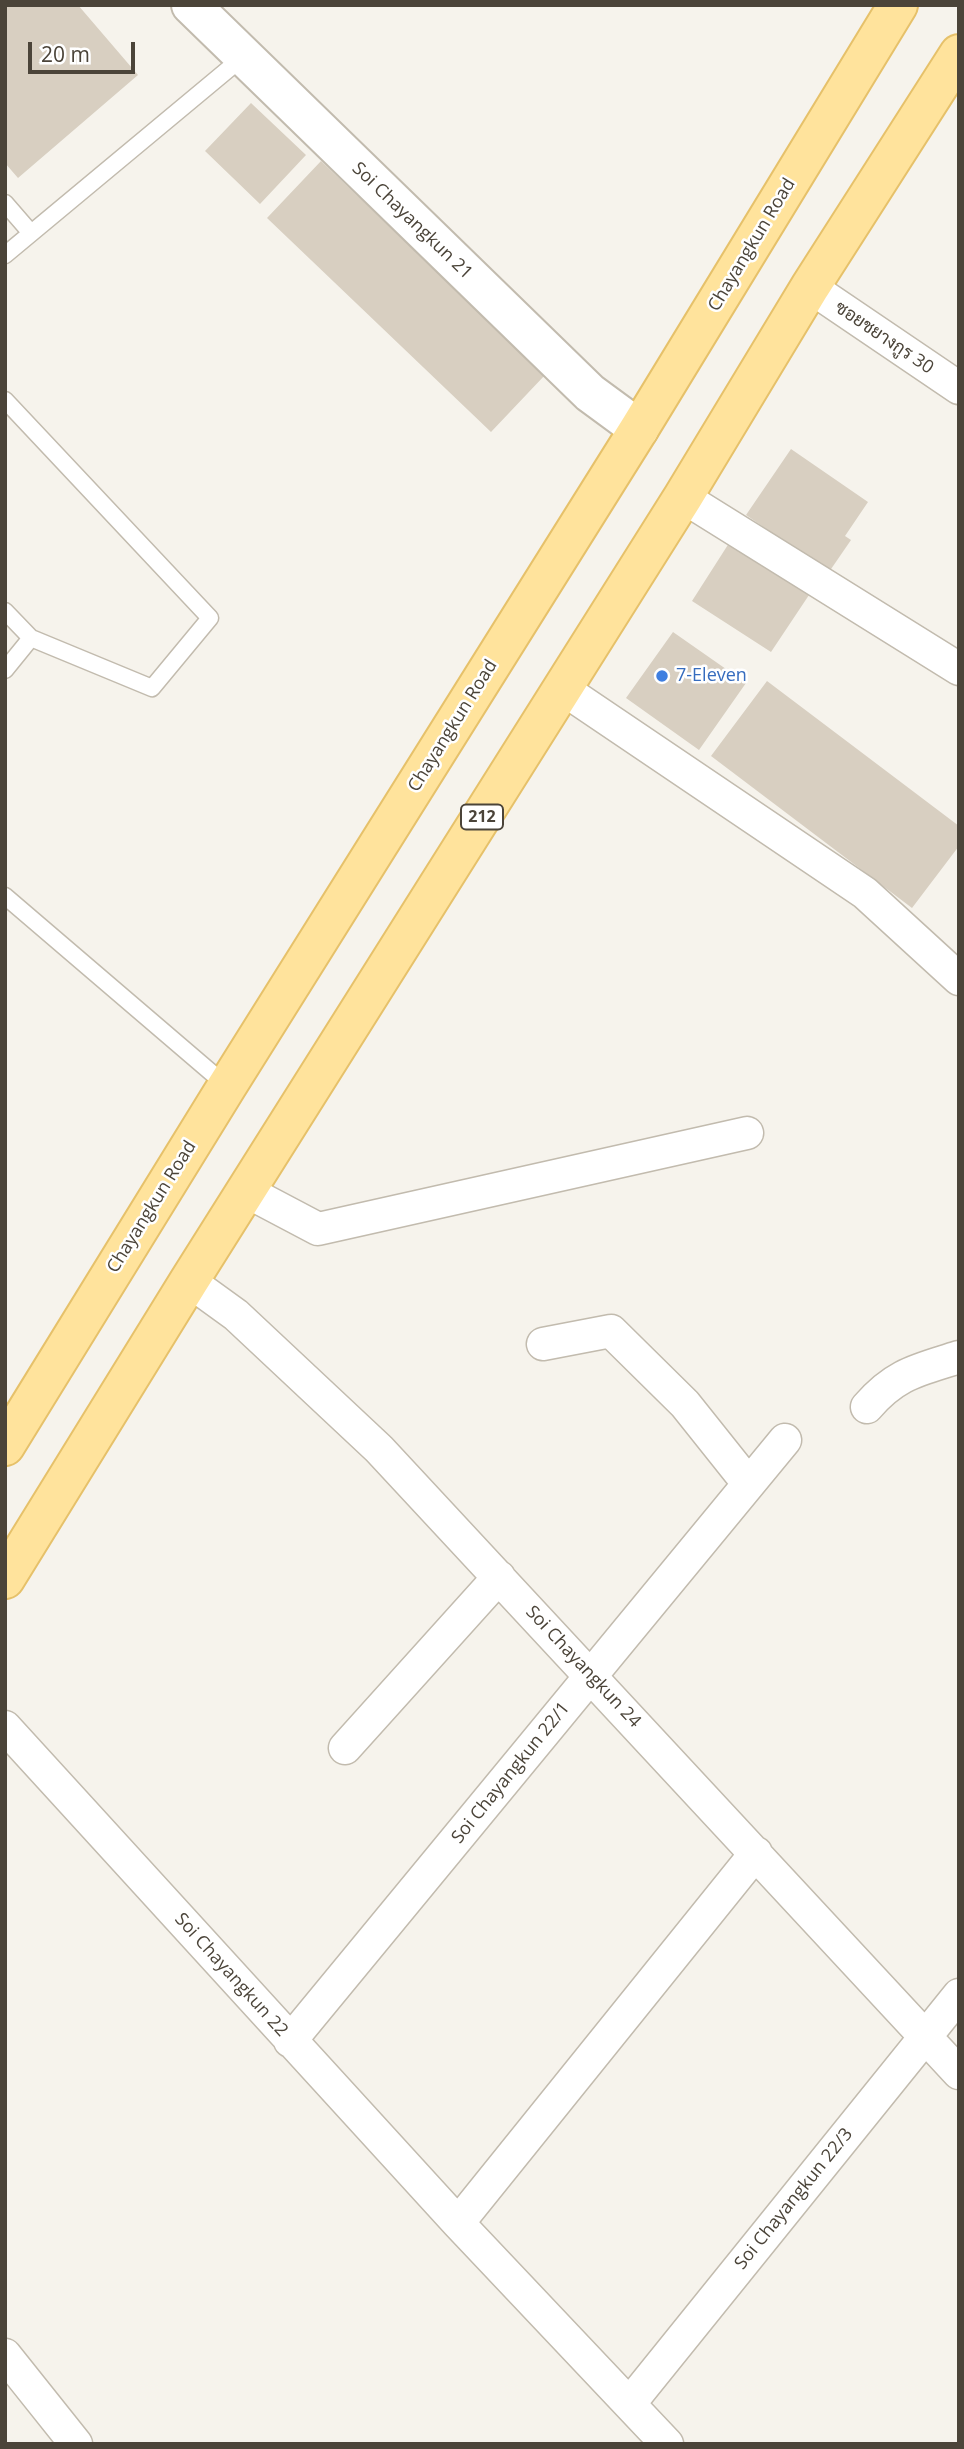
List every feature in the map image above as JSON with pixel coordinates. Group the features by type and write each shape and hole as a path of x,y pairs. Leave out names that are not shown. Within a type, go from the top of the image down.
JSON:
{"main road":[{"name":"Chayangkun Road","path":"5,1446 639,429 898,5"},
{"name":"212","path":"5,1579 189,1281 564,689 810,288 959,54"}],"street":[{"name":"Soi Chayangkun 21","path":"191,5 590,393 639,429"},
{"name":"ซอยชยางกูร 30","path":"810,288 959,388"},
{"path":"683,497 959,669"},
{"path":"564,689 865,893 959,979"},
{"path":"246,1191 318,1229 747,1133"},
{"name":"Soi Chayangkun 24","path":"189,1281 236,1315 379,1449 959,2073"},
{"path":"543,1344 611,1331 685,1404 748,1483"},
{"path":"867,1407 882,1389 903,1375 959,1357"},
{"name":"Soi Chayangkun 22/1","path":"290,2041 785,1440"},
{"path":"345,1748 499,1577"},
{"name":"Soi Chayangkun 22","path":"5,1727 458,2223 667,2444"},
{"path":"458,2223 756,1853"},
{"name":"Soi Chayangkun 22/3","path":"630,2403 959,1995"},
{"path":"5,2355 76,2444"}],"lane":[{"path":"5,255 243,57"},
{"path":"5,203 31,233"},
{"path":"5,400 210,618 152,688 31,638 5,611"},
{"path":"5,670 31,638"},
{"path":"5,897 227,1086"}],"building":[{"path":"5,5 78,5 138,75 18,178 5,163"},
{"path":"251,103 306,155 260,204 205,151"},
{"path":"321,161 545,375 491,432 267,218"},
{"path":"791,449 868,502 845,536 851,540 829,572 746,515"},
{"path":"731,540 811,592 771,652 692,601"},
{"path":"673,632 746,683 699,750 626,698"},
{"path":"767,681 959,826 959,846 912,908 711,756"}],"place":[{"name":"7-Eleven","path":"662,676"}]}
